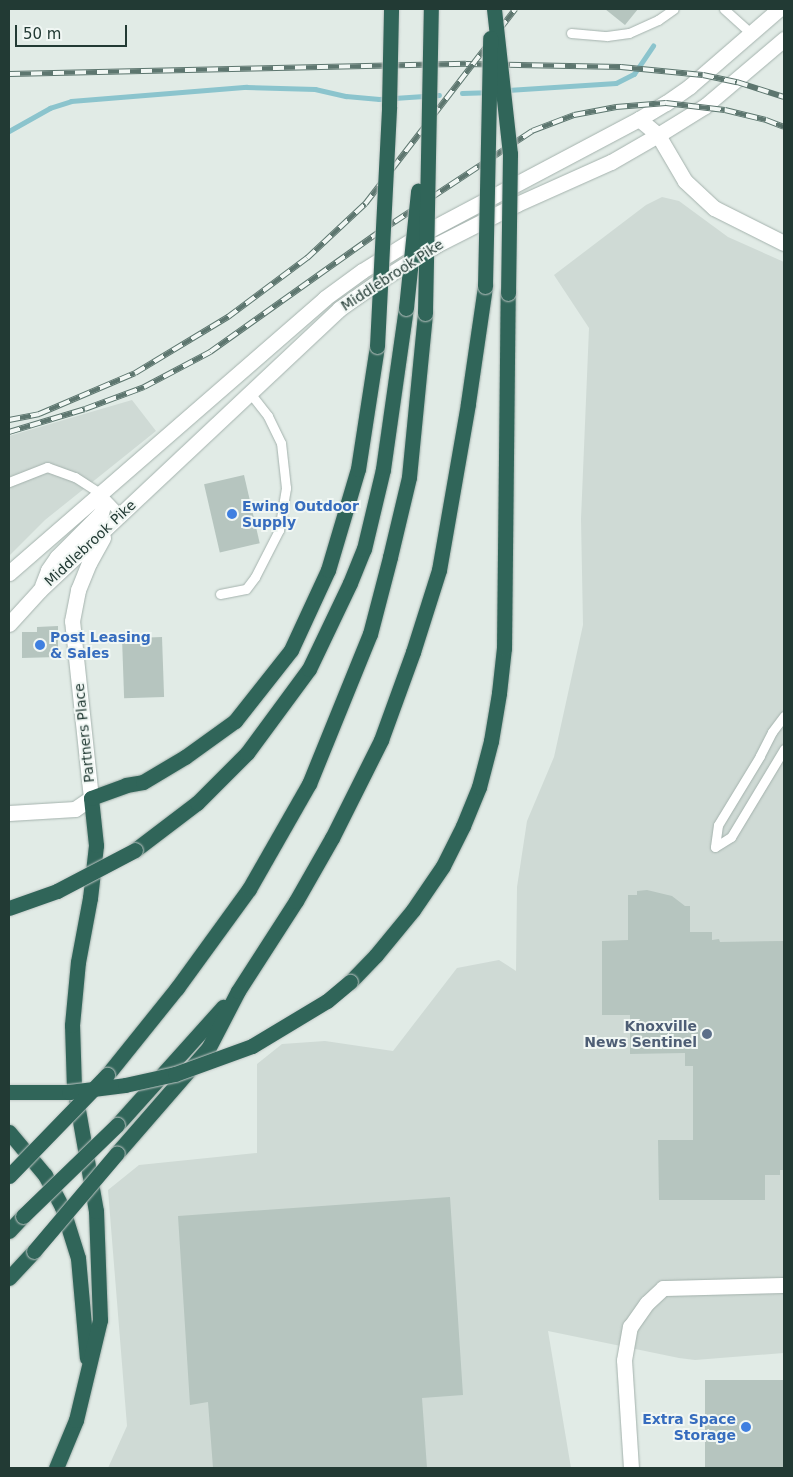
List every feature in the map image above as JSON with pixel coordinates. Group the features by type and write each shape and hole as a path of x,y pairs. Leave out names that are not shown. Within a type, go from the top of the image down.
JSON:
{"highway":[{"path":"56,1468 76,1420 100,1320 96,1211 74,1088 72,1025 78,962 90,898 96,845 91,798 126,785 143,782 185,757 235,721 291,650 328,570 358,469 377,346 389,106 391,9"},
{"path":"9,1176 107,1075 177,988 248,889 310,784 370,634 409,477 425,313 431,9"},
{"path":"9,1278 210,1047 238,991 296,901 332,838 381,740 413,652 439,570 468,403 485,286 490,9"},
{"path":"9,1092 69,1092 125,1085 175,1074 252,1046 327,1001 350,982 413,910 443,866 463,826 479,787 491,741 500,693 504,648 510,154 494,9"},
{"path":"9,908 57,891 135,850 197,803 247,753 309,669 350,584 364,549 383,469 406,308 430,82"},
{"path":"9,1231 117,1125 180,1058 238,991"},
{"path":"9,1132 45,1175 62,1207 78,1258 88,1372"}],"main road":[{"name":"Middlebrook Pike","path":"9,573 325,298 362,271 420,235 639,120 690,86 779,9"},
{"name":"Middlebrook Pike","path":"9,624 40,590 339,309 438,244 517,204 611,162 658,135 705,106 784,39"},
{"path":"639,120 658,135 685,181 714,208 784,243"},
{"path":"235,376 250,393"},
{"path":"40,590 48,570 57,557 101,513 103,506 100,493"},
{"name":"Partners Place","path":"91,798 72,622 81,584 89,563 109,527"},
{"path":"9,813 75,809 91,798"},
{"path":"631,1468 624,1360 630,1327 643,1308 663,1288 784,1285"}],"lane":[{"path":"571,33 607,36 629,33 658,20 674,9"},
{"path":"724,9 751,33"},
{"path":"220,594 246,589 255,578 279,530 286,488 281,444 268,416 250,393"},
{"path":"9,482 47,467 75,477 100,493 121,515"},
{"path":"784,716 772,732 760,756 718,825 715,847 732,837 784,749"}],"shaded area":[{"path":"662,197 679,201 728,237 784,262 784,1353 695,1360 548,1331 571,1468 108,1468 127,1426 108,1190 139,1165 257,1153 257,1064 282,1044 325,1041 393,1051 457,968 499,960 516,971 517,887 527,821 554,757 583,625 581,519 589,328 554,275 646,205"},
{"path":"132,400 156,431 45,520 9,556 9,436"}],"building":[{"path":"605,9 638,9 625,25"},
{"name":"Ewing Outdoor Supply","path":"244,475 260,543 220,552 204,484"},
{"name":"Post Leasing & Sales","path":"58,626 58,657 22,658 22,632 37,632 37,627"},
{"path":"162,637 164,697 124,698 122,638"},
{"name":"Knoxville News Sentinel","path":"647,890 672,896 685,906 690,906 690,932 712,932 712,940 719,939 720,942 784,941 784,1170 780,1170 780,1175 765,1175 765,1200 659,1200 658,1140 693,1140 693,1066 685,1066 685,1053 630,1054 630,1015 602,1015 602,941 628,940 628,895 637,895 637,891"},
{"path":"450,1197 463,1395 422,1398 427,1468 213,1468 208,1402 190,1405 178,1216"},
{"name":"Extra Space Storage","path":"705,1380 784,1380 784,1468 705,1468"}],"waterway":[{"path":"507,90 616,83 634,74 653,46"},
{"path":"9,131 50,108 71,101 246,87 315,89 346,96 379,99 439,95"},
{"path":"462,93 486,92"}],"railway":[{"path":"9,420 39,414 135,373 228,317 307,258 365,204 515,9"},
{"path":"9,74 466,64 621,67 703,75 737,82 784,97"},
{"path":"9,432 85,409 144,387 210,352 376,234 532,131 574,115 616,107 666,103 725,110 766,120 784,127"}],"place":[{"name":"Ewing Outdoor Supply","path":"232,514"},
{"name":"Post Leasing & Sales","path":"40,645"},
{"name":"Knoxville News Sentinel","path":"707,1034"},
{"name":"Extra Space Storage","path":"746,1427"}]}
